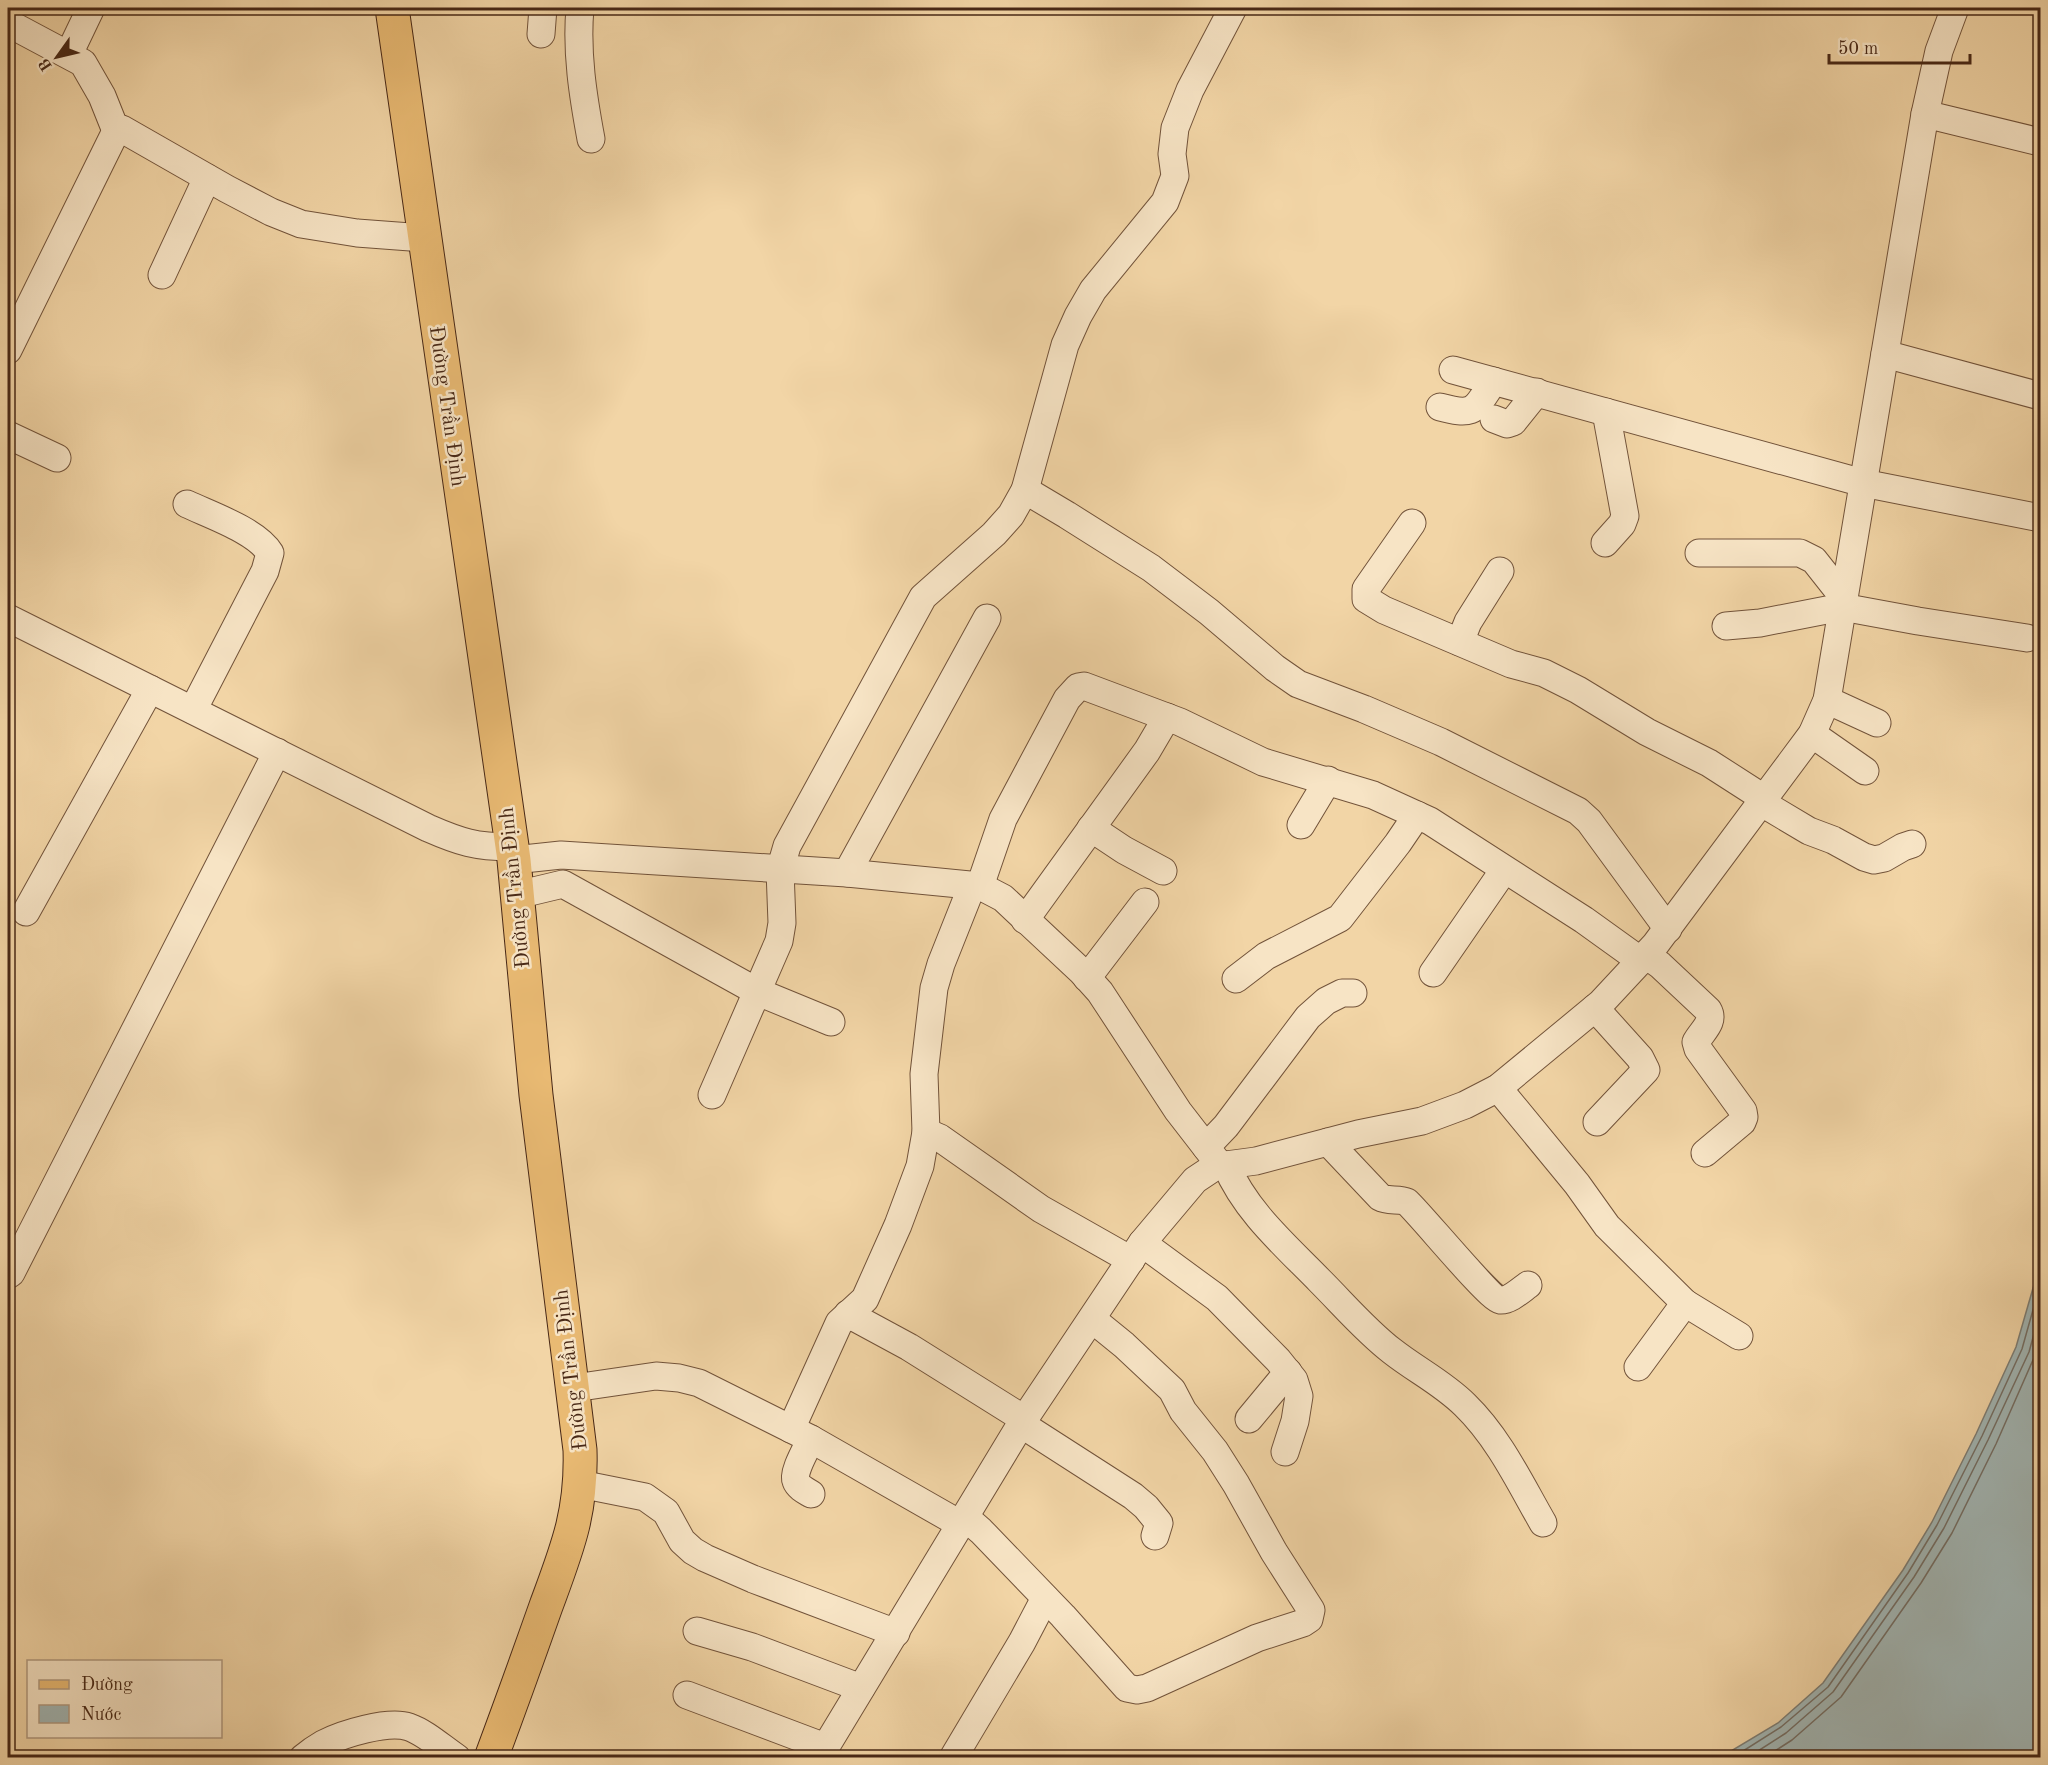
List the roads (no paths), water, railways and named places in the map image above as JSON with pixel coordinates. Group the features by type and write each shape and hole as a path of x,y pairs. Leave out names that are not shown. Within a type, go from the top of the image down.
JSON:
{"main road":[{"name":"Đường Trần Định","path":"392,8 402,64 424,238 512,853 550,1219 574,1388 580,1450 580,1484 568,1548 491,1758"}],"street":[{"path":"69,54 91,8"},
{"path":"541,34 543,8"},
{"path":"580,8 579,60 591,140"},
{"path":"712,1095 779,941 782,923 780,870 788,846 923,597 994,534 1011,515 1025,490 1069,335 1093,290 1165,202 1175,176 1172,154 1175,128 1190,90 1233,8"},
{"path":"1217,1159 1256,1161 1422,1121 1465,1105 1498,1088 1595,1008 1644,958 1764,801 1812,734 1827,700 1925,114 1939,51 1955,8"},
{"path":"8,23 83,63 118,130 271,212 301,224 357,233 424,238"},
{"path":"1925,114 2040,142"},
{"path":"8,350 118,130"},
{"path":"162,275 207,178"},
{"path":"1885,354 2040,396"},
{"path":"1453,370 1863,483 2040,518"},
{"path":"1440,406 1460,412 1472,410 1494,381"},
{"path":"1494,419 1507,424 1513,422 1537,392"},
{"path":"1605,543 1622,524 1625,516 1606,412"},
{"path":"8,435 57,458"},
{"path":"1025,490 1151,568 1298,684 1441,742 1578,811 1589,821 1668,928"},
{"path":"188,504 245,532 260,542 270,553 265,571 193,710"},
{"path":"1412,523 1366,589 1366,599 1384,610 1511,664 1544,673 1578,690 1647,732 1709,763 1809,831 1833,840 1864,857 1874,860 1884,858 1912,844"},
{"path":"1699,553 1800,553 1814,560 1843,602"},
{"path":"1460,642 1468,622 1500,571"},
{"path":"1726,626 1760,623 1843,602 1918,621 2027,638"},
{"path":"8,618 460,842 512,853 847,873 976,886 1002,898 1100,992 1178,1111 1273,1235 1375,1337 1408,1364 1452,1393 1479,1421 1512,1468 1542,1523"},
{"path":"847,873 987,618"},
{"path":"811,1494 795,1481 801,1434 839,1323 865,1299 898,1225 923,1155 926,1132 924,1074 934,988 940,964 976,886 1003,819 1067,699 1078,687 1090,687 1167,717 1212,736 1263,762 1373,795 1417,815 1457,837 1504,870 1644,958 1695,997 1712,1016 1696,1042 1698,1049 1743,1111 1742,1122 1705,1153"},
{"path":"26,912 150,689"},
{"path":"1827,700 1876,723"},
{"path":"1025,920 1147,751 1167,717"},
{"path":"1812,734 1865,771"},
{"path":"8,1275 277,752"},
{"path":"1301,825 1328,780"},
{"path":"1236,979 1266,956 1340,918 1417,815"},
{"path":"1091,828 1124,850 1163,871"},
{"path":"1432,973 1504,870"},
{"path":"517,895 563,884 758,992 831,1022"},
{"path":"1087,978 1145,902"},
{"path":"687,1695 822,1752 1022,1422 1136,1252 1195,1180 1217,1159 1226,1126 1308,1017 1326,1000 1342,993 1353,993"},
{"path":"1595,1008 1640,1058 1646,1070 1597,1122"},
{"path":"1498,1088 1577,1184 1606,1226 1685,1303 1739,1336"},
{"path":"926,1132 940,1138 1041,1209 1136,1252 1217,1298 1288,1372 1298,1388 1295,1421 1285,1452"},
{"path":"1328,1142 1380,1197 1385,1200 1400,1199 1407,1202 1494,1298 1506,1299 1528,1285"},
{"path":"1638,1367 1685,1303"},
{"path":"848,1314 909,1347 1127,1492 1146,1507 1159,1523 1155,1536"},
{"path":"574,1388 656,1376 699,1383 801,1434 962,1520 981,1531 1127,1688 1133,1690 1147,1688 1257,1638 1303,1623 1309,1619 1311,1610 1274,1552 1236,1484 1215,1451 1183,1411 1172,1390 1092,1319"},
{"path":"1249,1419 1288,1372"},
{"path":"580,1484 645,1497 666,1512 682,1541 705,1558 753,1579 896,1633"},
{"path":"953,1758 1022,1642 1045,1598"},
{"path":"697,1631 752,1647 861,1688"},
{"path":"303,1758 323,1744 353,1732 398,1725 419,1732 457,1758"}],"water":[{"path":"2040,1264 2040,1757 1721,1757 1778,1723 1823,1683 1903,1570 1932,1522 2016,1347"}]}
